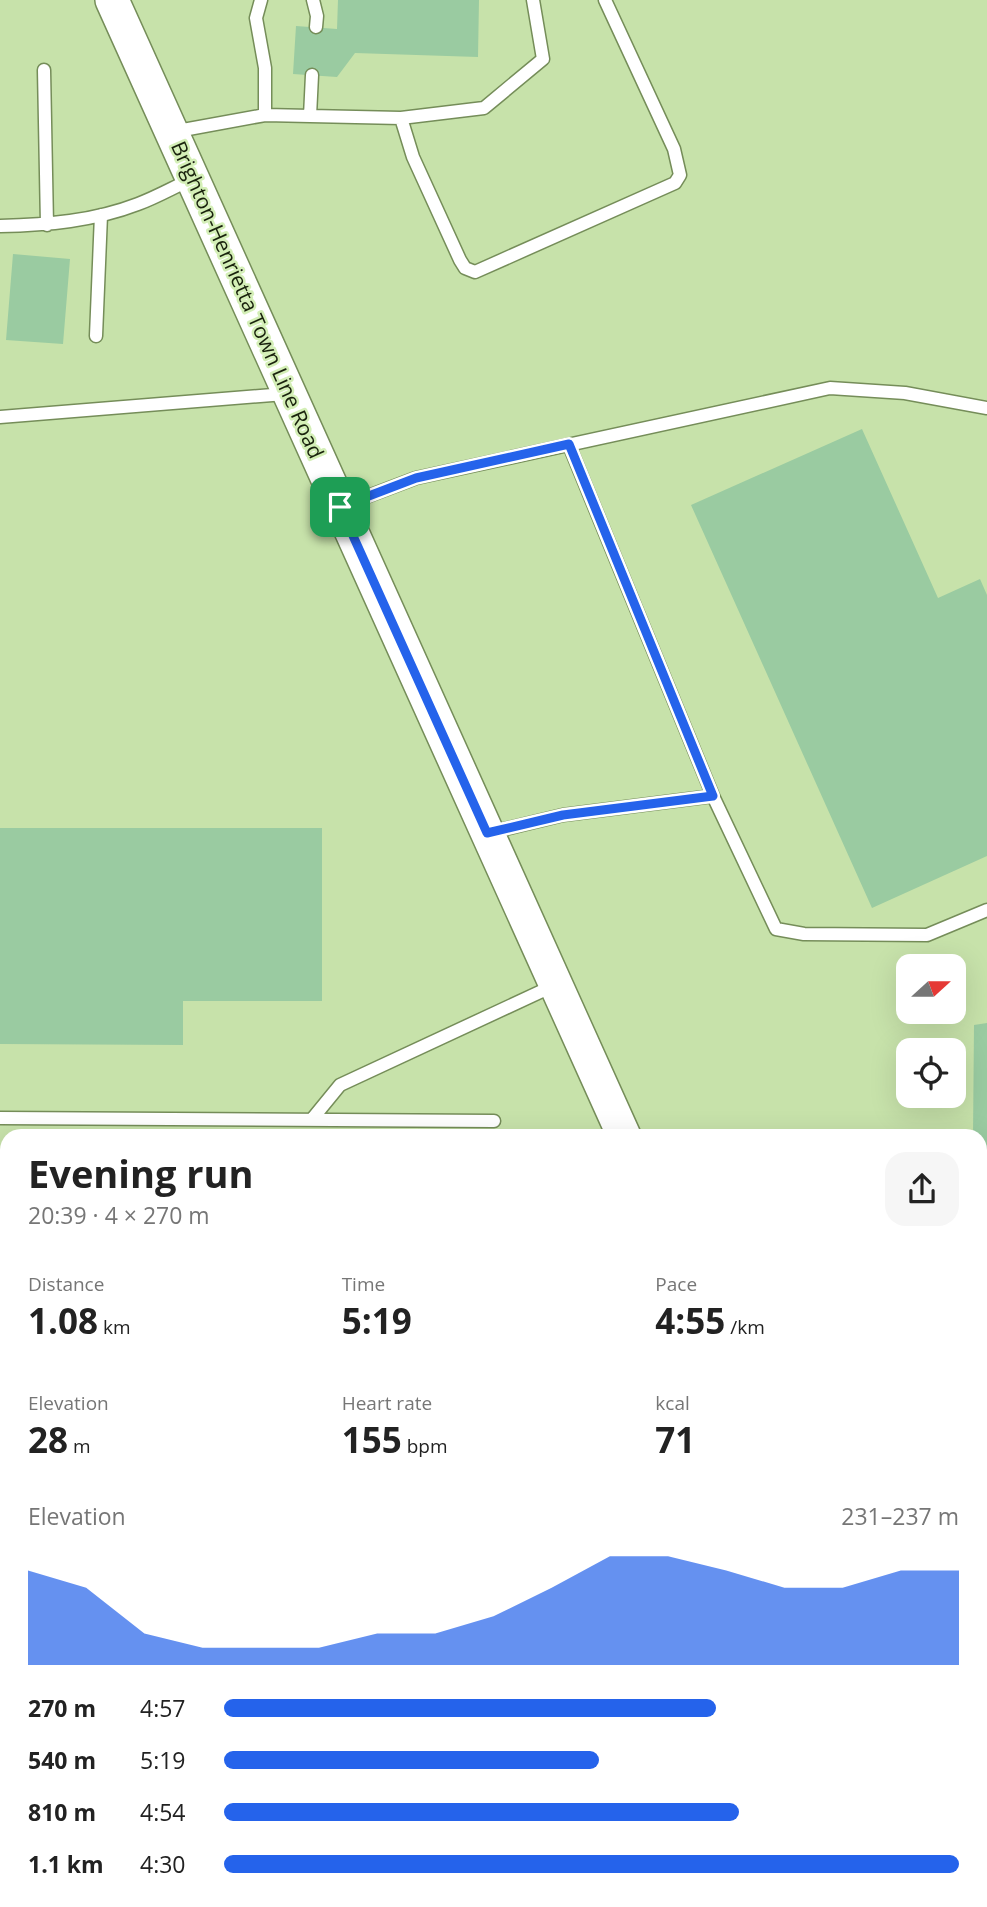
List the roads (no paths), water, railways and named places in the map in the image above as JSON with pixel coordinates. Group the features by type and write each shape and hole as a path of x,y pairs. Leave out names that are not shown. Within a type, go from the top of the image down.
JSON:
{"street":[{"name":"Brighton-Henrietta Town Line Road","path":"112,0 621,1129"}],"lane":[{"path":"261,0 256,18 265,68 265,115"},
{"path":"313,0 317,16 316,27"},
{"path":"172,132 265,115 401,118 484,108 543,59 533,0"},
{"path":"401,118 413,157 460,260 465,268 475,272 675,183 680,175 674,149 605,0"},
{"path":"44,70 47,225"},
{"path":"310,116 312,75"},
{"path":"0,226 47,225 101,215 138,204 193,179"},
{"path":"96,336 101,215"},
{"path":"340,507 416,478 830,388 905,393 987,408"},
{"path":"0,417 289,394"},
{"path":"569,444 713,796 776,929 804,934 927,935 987,910"},
{"path":"487,833 563,815 713,796"},
{"path":"313,1118 340,1085 556,985"},
{"path":"0,1118 494,1121"}]}
